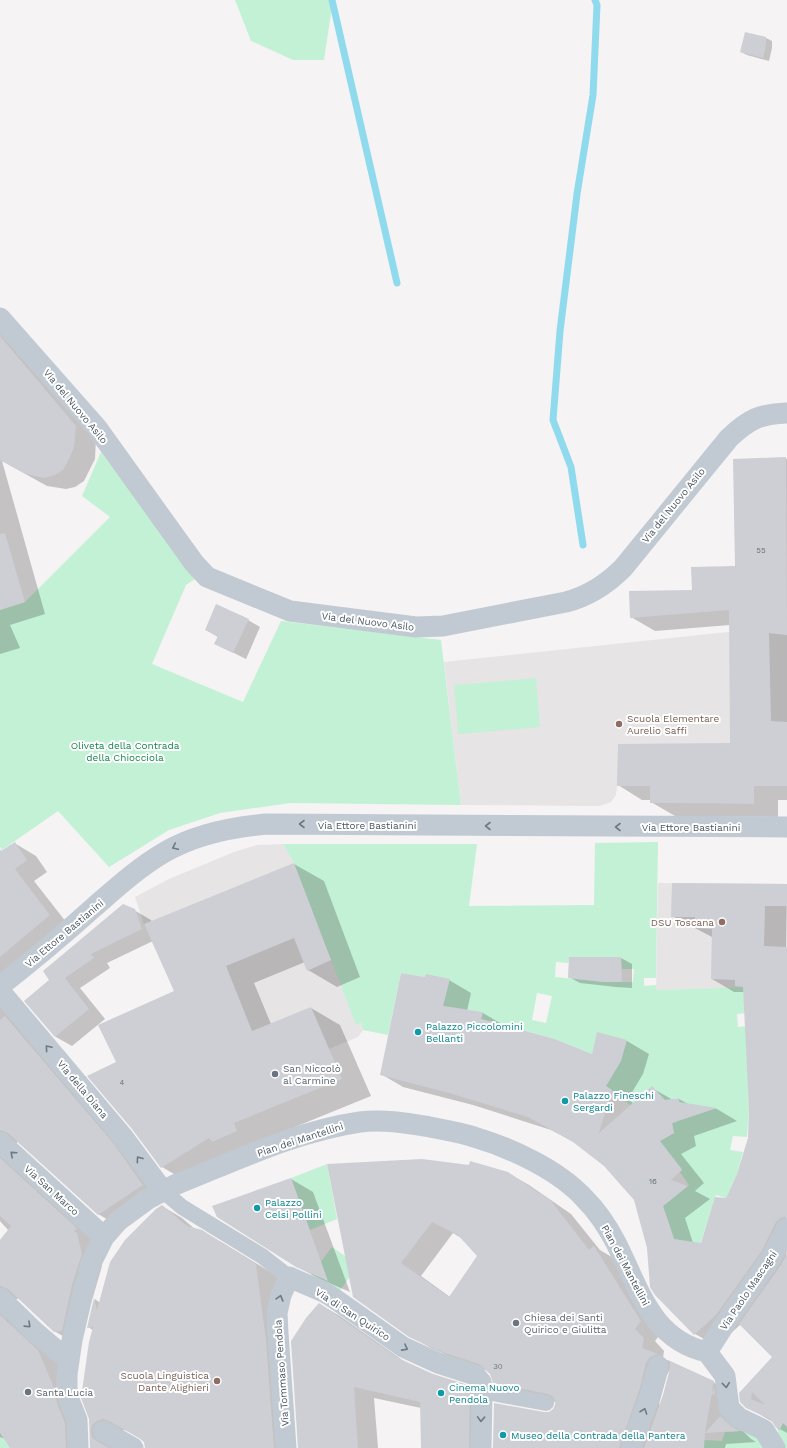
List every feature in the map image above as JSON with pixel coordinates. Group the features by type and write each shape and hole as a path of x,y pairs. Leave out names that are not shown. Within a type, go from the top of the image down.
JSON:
{"street":[{"name":"Via del Nuovo Asilo","path":"0,318 97,428 194,563 207,577 286,610 402,626 426,628 443,626 566,602 580,598 595,591 610,580 622,568 729,438 744,426 763,415 787,414"},
{"name":"Via Ettore Bastianini","path":"0,986 152,860 189,841 229,828 267,824 786,827"},
{"name":"Via della Diana","path":"0,990 123,1137 162,1191"},
{"name":"Pian dei Mantellini","path":"77,1420 71,1409 67,1392 68,1360 91,1263 104,1237 118,1222 162,1191 296,1138 359,1122 400,1122 473,1136 513,1152 555,1174 571,1185 585,1198 605,1224 645,1303 657,1321 673,1337 690,1347 707,1352"},
{"name":"Via San Marco","path":"0,1142 104,1237"},
{"name":"Via di San Quirico","path":"162,1191 182,1207 262,1256 288,1277 317,1289 403,1347 438,1363 475,1375 481,1382 482,1391 481,1448"},
{"name":"Via Paolo Mascagni","path":"707,1352 728,1318 771,1258 787,1228"},
{"name":"Via Tommaso Pendola","path":"286,1448 277,1313 280,1295 288,1277"},
{"path":"0,1298 35,1332 68,1360"},
{"path":"632,1448 661,1362 673,1337"},
{"path":"707,1352 725,1376 729,1408 739,1418 764,1430 775,1448"},
{"path":"482,1391 546,1404"},
{"path":"78,1448 77,1420 100,1429 133,1448"}],"shaded area":[{"name":"Scuola Elementare Aurelio Saffi","path":"728,632 787,635 787,786 754,786 754,804 650,803 650,786 617,786 616,795 611,802 599,806 461,805 444,662"},
{"path":"283,844 294,863 356,1024 361,1022 363,1030 358,1037 329,1049 210,1069 144,924 135,897 169,879 234,852 257,845"},
{"name":"DSU Toscana","path":"658,883 787,884 787,986 656,990"}],"green space":[{"path":"235,0 333,0 324,60 293,60 251,41"},
{"name":"Oliveta della Contrada della Chiocciola","path":"101,452 195,579 186,585 152,664 243,702 281,621 441,640 461,805 290,803 220,813 169,830 109,867 58,811 2,850 0,847 0,610 25,602 110,517 82,496"},
{"path":"536,678 540,727 458,734 454,685"},
{"path":"658,842 656,978 644,978 644,986 656,985 656,990 749,987 749,1013 737,1014 738,1027 747,1026 749,1109 747,1137 733,1136 730,1150 743,1152 737,1174 726,1198 716,1195 698,1251 685,1241 674,1239 663,1206 689,1185 680,1172 682,1169 660,1141 674,1133 672,1123 677,1122 676,1117 681,1117 679,1098 630,1105 606,1086 621,1061 598,1032 592,1054 555,1039 481,1019 483,1012 443,1006 449,979 401,973 388,1035 363,1030 361,1022 356,1025 294,863 283,844 477,844 469,906 594,905 595,843","holes":["571,957 621,957 622,969 634,969 633,982 604,982 555,977 556,962 568,963","537,993 552,996 546,1023 532,1020"]},
{"path":"327,1164 337,1219 310,1230 291,1178"},
{"path":"332,1247 358,1265 339,1292 311,1275"},
{"path":"783,1409 787,1412 787,1448 785,1448 777,1434 779,1429 774,1426"},
{"path":"744,1431 759,1436 766,1448 704,1448 704,1440 722,1441 725,1432"},
{"path":"0,1433 10,1448 0,1448"}],"building":[{"path":"745,32 766,37 763,58 740,52"},
{"path":"0,336 76,426 74,447 70,457 63,470 55,475 44,478 26,474 0,460"},
{"path":"786,457 787,635 769,633 771,721 787,722 787,786 754,786 754,804 650,803 650,786 617,786 618,744 730,743 729,610 630,618 629,591 692,590 691,567 735,566 733,459"},
{"path":"5,533 25,602 0,610 0,534"},
{"path":"216,604 249,619 233,653 214,644 218,636 205,630"},
{"path":"15,842 27,860 15,869 50,915 0,957 0,849 1,851"},
{"path":"294,863 331,960 307,971 294,938 226,966 252,1031 311,1007 342,1079 234,1123 237,1131 212,1142 209,1138 161,1168 132,1129 87,1076 116,1062 98,1025 174,991 144,924"},
{"path":"672,883 787,884 787,906 765,906 764,946 787,947 787,1216 776,1222 761,1252 716,1315 694,1335 655,1295 650,1287 647,1248 634,1200 604,1166 573,1142 528,1117 449,1093 380,1075 401,973 425,977 426,974 450,979 443,1006 483,1012 481,1019 555,1039 592,1054 597,1032 627,1040 621,1061 606,1086 612,1090 599,1133 652,1086 665,1100 679,1098 679,1102 717,1108 672,1123 674,1133 660,1141 682,1170 671,1180 688,1186 663,1206 674,1239 701,1243 715,1197 726,1198 737,1174 748,1138 749,1109 743,987 735,986 735,980 711,979 712,929 695,928 695,917 671,917"},
{"path":"123,904 135,909 142,929 91,954 94,958 65,978 89,1009 55,1037 24,1001 49,980 43,971"},
{"path":"569,957 621,957 622,982 604,982 568,978"},
{"path":"5,1016 114,1144 143,1185 98,1215 8,1133 0,1130 0,1020"},
{"path":"0,1158 77,1228 74,1231 77,1233 82,1254 72,1285 62,1331 54,1332 8,1289 0,1286 0,1240 11,1226 0,1216"},
{"path":"422,1159 469,1165 470,1161 508,1172 551,1201 589,1250 594,1246 641,1321 635,1329 644,1338 642,1348 658,1354 650,1357 646,1363 640,1388 619,1448 493,1448 494,1403 549,1412 555,1405 555,1400 548,1394 493,1383 490,1374 479,1364 442,1352 409,1337 353,1297 327,1164","holes":["432,1222 458,1235 477,1256 449,1297 401,1263"]},
{"path":"291,1178 328,1281 296,1267 217,1217 212,1206"},
{"path":"162,1205 187,1226 202,1230 256,1264 266,1340 274,1448 145,1448 144,1442 139,1438 103,1419 92,1425 92,1437 109,1448 90,1448 89,1419 81,1398 89,1342 93,1327 87,1328 94,1298 97,1310 110,1262 125,1240 156,1209"},
{"path":"787,1254 787,1427 783,1423 779,1431 770,1419 746,1408 740,1402 739,1393 772,1357 739,1324 781,1265","holes":["752,1392 765,1405 751,1399"]},
{"path":"319,1303 398,1358 433,1374 468,1385 470,1392 469,1448 421,1448 420,1402 354,1387 358,1448 298,1448 291,1341 306,1318"},
{"path":"0,1315 38,1350 55,1390 57,1403 65,1423 66,1448 10,1448 0,1433"},
{"path":"668,1360 714,1381 712,1392 714,1388 715,1396 712,1393 704,1448 644,1448 663,1395 670,1369 670,1363"},
{"path":"720,1416 739,1431 705,1433"}],"waterway":[{"path":"332,0 397,283"},
{"path":"583,545 571,467 553,420 560,331 577,194 593,95 597,5 595,0"}],"place":[{"name":"Scuola Elementare Aurelio Saffi","path":"619,724"},
{"name":"DSU Toscana","path":"722,922"},
{"name":"Palazzo Piccolomini Bellanti","path":"418,1032"},
{"name":"San Niccolò al Carmine","path":"275,1074"},
{"name":"Palazzo Fineschi Sergardi","path":"565,1101"},
{"name":"Palazzo Celsi Pollini","path":"257,1208"},
{"name":"Chiesa dei Santi Quirico e Giulitta","path":"516,1323"},
{"name":"Scuola Linguistica Dante Alighieri","path":"217,1381"},
{"name":"Santa Lucia","path":"28,1392"},
{"name":"Cinema Nuovo Pendola","path":"441,1393"},
{"name":"Museo della Contrada della Pantera","path":"503,1435"}]}
